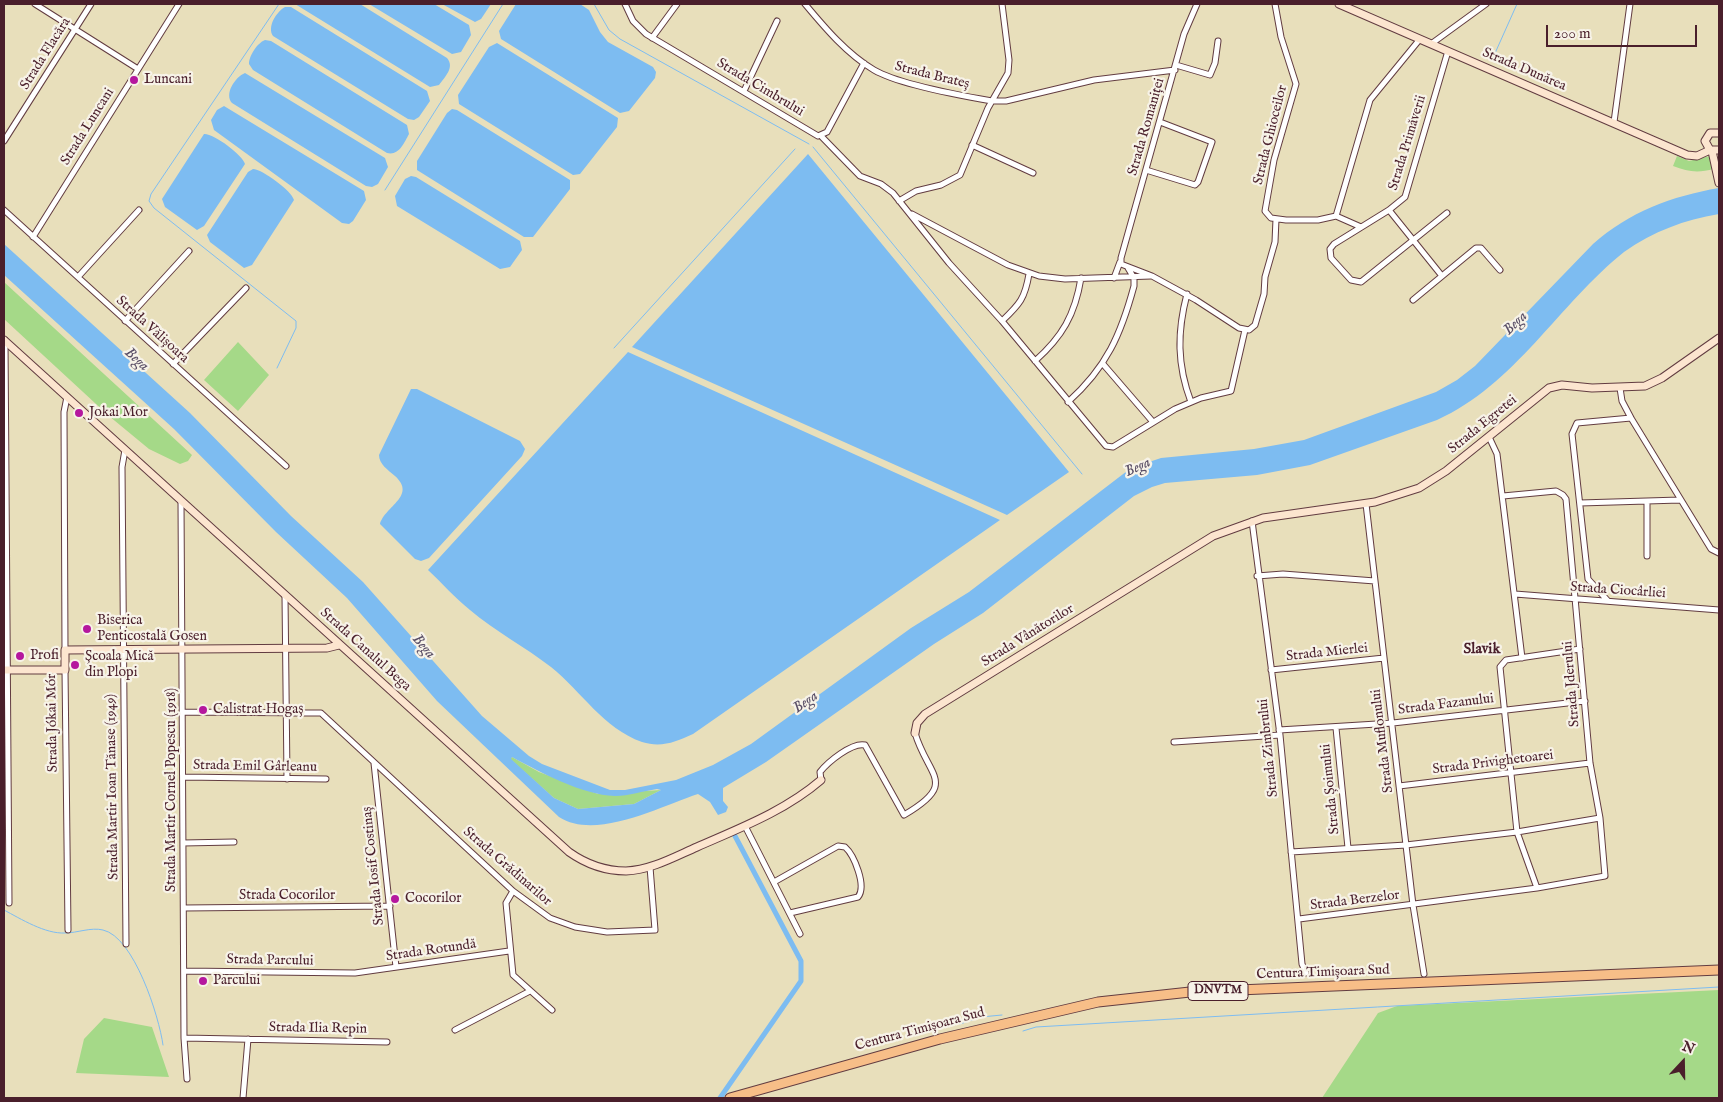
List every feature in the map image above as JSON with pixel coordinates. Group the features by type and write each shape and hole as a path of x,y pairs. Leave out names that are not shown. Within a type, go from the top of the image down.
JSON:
{"highway":[{"name":"Centura Timișoara Sud","path":"730,1098 940,1039 1098,1002 1190,992 1719,970"}],"street":[{"path":"35,4 138,69"},
{"name":"Strada Flacăra","path":"4,141 91,4"},
{"name":"Strada Luncani","path":"33,237 179,4"},
{"name":"Strada Cimbrului","path":"625,4 635,24 652,38 822,136 860,176 881,184 910,213"},
{"path":"652,38 677,4"},
{"name":"Strada Brateș","path":"805,4 826,28 864,64 880,74 992,102"},
{"path":"899,202 916,190 941,185 960,175 992,102 1009,70 1002,4"},
{"name":"Strada Romaniței","path":"1114,278 1184,34 1197,4"},
{"name":"Strada Ghioceilor","path":"1275,4 1281,37 1296,84 1274,160 1265,208 1267,215 1276,219"},
{"name":"Strada Dunărea","path":"1339,4 1687,155 1700,155 1713,149 1706,138 1716,133 1719,124"},
{"path":"1431,44 1486,4"},
{"path":"1614,122 1630,4"},
{"path":"744,91 777,21"},
{"path":"1336,216 1370,100 1420,39"},
{"path":"992,102 1010,100 1113,76 1175,68 1210,76 1215,63 1218,41"},
{"name":"Strada Primăverii","path":"1413,240 1361,282 1351,280 1336,264 1330,249 1334,244 1403,200 1407,193 1448,50"},
{"path":"822,136 829,130 864,64"},
{"path":"1146,170 1195,185 1198,182 1212,142 1160,122"},
{"path":"972,145 1033,174"},
{"path":"1713,149 1719,183"},
{"name":"Strada Vălișoara","path":"4,210 286,466"},
{"path":"78,278 139,210"},
{"path":"1389,210 1442,276"},
{"path":"910,213 949,263 1002,321 1103,444 1110,447 1152,422 1192,402 1231,391 1244,330"},
{"path":"910,213 1008,265 1029,274 1081,278 1152,276"},
{"path":"1413,240 1447,213"},
{"path":"1128,268 1152,276 1186,294 1244,330 1249,330 1255,325 1266,285 1265,277 1275,242 1276,219 1301,221 1336,216 1363,225"},
{"path":"1413,300 1478,247 1500,270"},
{"path":"125,320 189,252"},
{"path":"1068,402 1086,386 1103,364 1124,324 1134,286 1134,278 1120,260"},
{"path":"1002,321 1018,306 1026,294 1029,274"},
{"path":"1034,361 1062,333 1078,299 1081,278"},
{"path":"173,364 246,288"},
{"path":"1186,294 1180,320 1178,341 1183,378 1192,402"},
{"name":"Strada Egretei","path":"1252,521 1274,515 1366,504 1391,498 1427,484 1554,386 1620,388 1645,386 1662,378 1719,338"},
{"path":"4,340 5,670 9,903"},
{"name":"Strada Canalul Bega","path":"4,340 339,645 575,856 589,864 610,870 625,871 650,867 745,826 776,810 820,780 820,772 825,766 855,745 865,744"},
{"path":"1103,364 1152,422"},
{"path":"1620,388 1622,401 1631,418 1680,500 1711,549 1719,552"},
{"name":"Strada Jókai Mór","path":"67,397 64,412 64,670 68,930"},
{"path":"1608,601 1588,580 1572,434 1574,426 1578,424 1631,418"},
{"path":"1489,437 1497,454 1522,658"},
{"name":"Strada Martir Ioan Tănase (1949)","path":"125,450 122,467 126,944"},
{"name":"Strada Jderului","path":"1503,496 1551,490 1560,492 1566,499 1590,763 1600,818 1605,876"},
{"path":"1580,503 1680,500"},
{"name":"Strada Martir Cornel Popescu (1918)","path":"181,501 184,1038 188,1079"},
{"path":"1647,501 1648,556"},
{"name":"Strada Muflonului","path":"1366,504 1413,905 1424,974"},
{"name":"Strada Zimbrului","path":"1252,521 1257,576 1279,732 1302,964 1306,973"},
{"name":"Strada Vânătorilor","path":"865,744 904,815 931,796 936,785 935,774 915,733 917,723 925,714 1193,547 1221,532 1252,521"},
{"path":"1257,576 1283,574 1375,580"},
{"name":"Strada Ciocârliei","path":"1515,594 1719,610"},
{"path":"285,596 287,779"},
{"path":"65,650 326,648 339,645"},
{"path":"1537,888 1517,832 1499,672 1501,663 1506,660 1580,649"},
{"name":"Strada Mierlei","path":"1271,670 1384,658"},
{"path":"5,670 64,670"},
{"name":"Strada Fazanului","path":"1174,742 1393,723 1585,701"},
{"path":"183,712 287,713"},
{"name":"Strada Grădinarilor","path":"287,713 316,713 326,716 374,763 513,890 550,918 564,924 607,932 655,930 650,867"},
{"name":"Strada Șoimului","path":"1336,728 1348,848"},
{"name":"Strada Iosif Costinaș","path":"374,763 396,967"},
{"name":"Strada Privighetoarei","path":"1400,786 1590,763"},
{"name":"Strada Emil Gârleanu","path":"184,777 326,778"},
{"path":"1291,852 1406,845 1517,832 1600,818"},
{"path":"745,826 800,934"},
{"path":"183,843 234,842"},
{"path":"774,882 838,846 845,847 851,855 861,883 862,890 858,898 790,913"},
{"name":"Strada Berzelor","path":"1299,919 1537,888 1605,876"},
{"path":"513,890 506,904 513,975 552,1010"},
{"name":"Strada Cocorilor","path":"184,908 390,906"},
{"name":"Strada Rotundă","path":"355,973 510,951"},
{"name":"Strada Parcului","path":"184,971 355,973"},
{"path":"455,1030 530,991"},
{"name":"Strada Ilia Repin","path":"184,1038 387,1042"},
{"path":"243,1098 248,1039"}],"green space":[{"path":"1677,156 1689,161 1710,156 1714,169 1688,171 1678,168 1673,166"},
{"path":"4,282 192,455 188,461 180,464 149,449 109,416 4,319"},
{"path":"238,342 269,375 238,411 204,380"},
{"path":"512,757 539,772 598,794 661,790 634,804 578,809 554,798 510,759"},
{"path":"1719,990 1719,1098 1322,1098 1378,1013 1397,1006"},
{"path":"104,1018 152,1027 169,1077 76,1073 84,1039"}],"water":[{"path":"295,4 360,4 447,58 450,68 439,85 430,87"},
{"path":"369,4 434,4 469,25 471,35 461,52 452,54"},
{"path":"442,4 491,4 481,19 475,22"},
{"path":"516,4 580,4 589,10 600,32 608,42 653,67 656,72 655,78 629,111 620,113 501,39 499,31"},
{"path":"285,7 291,7 427,91 430,101 419,117 414,120 408,119 273,36 271,28 273,20 278,12"},
{"path":"265,40 271,41 407,125 409,134 401,148 395,153 387,153 253,70 249,64 250,57 256,47"},
{"path":"497,43 618,118 617,127 580,174 573,175 459,104 458,95 489,47"},
{"path":"245,73 385,158 388,167 378,184 372,187 366,186 232,103 229,95 232,86"},
{"path":"224,106 364,191 366,200 353,221 349,224 342,223 214,130 211,120 217,110"},
{"path":"452,109 457,110 570,180 570,189 533,237 524,237 417,170 417,161 447,113"},
{"path":"204,134 214,137 227,145 239,155 245,164 204,226 197,230 165,207 162,199"},
{"path":"808,154 1069,472 1007,515 632,347"},
{"path":"253,169 276,181 288,191 294,200 252,265 244,268 210,242 207,235 248,172"},
{"path":"411,176 416,177 520,241 522,250 510,267 500,269 397,206 395,196 405,179"},
{"name":"Bega","path":"1719,188 1719,214 1670,227 1624,252 1578,295 1513,365 1465,405 1437,420 1310,465 1257,475 1165,483 1152,487 1134,496 983,613 934,644 766,762 723,788 723,801 728,807 726,812 718,815 710,802 698,794 628,819 591,825 574,823 559,817 437,701 347,598 276,532 174,429 4,275 4,244 190,413 291,516 363,582 482,716 529,756 542,764 610,790 625,790 676,780 713,765 751,744 911,628 969,592 1131,468 1161,458 1254,449 1304,440 1436,392 1457,380 1475,366 1593,244 1607,233 1636,214 1668,201","holes":["512,757 562,782 602,795 620,796 657,789 661,790 634,804 578,809 554,798 511,759"]},
{"path":"628,352 1000,520 693,734 674,742 662,744 649,744 628,736 604,719 551,667 459,601 428,570"},
{"path":"411,389 417,389 520,441 525,449 522,456 429,558 421,561 415,559 380,524 398,501 403,489 401,483 382,464 379,455"}],"waterway":[{"path":"277,368 296,328 296,321 154,208 149,201 151,194 279,4"},
{"path":"385,190 503,4"},
{"path":"594,4 609,30 620,39 809,144"},
{"path":"1492,60 1517,4"},
{"path":"813,147 1082,474"},
{"path":"614,348 795,149"},
{"path":"720,1098 801,981 801,961 735,836"},
{"path":"4,910 33,925 57,933 98,929 114,936 125,947 143,979 161,1032 163,1045"},
{"path":"1023,1031 1036,1027 1719,987"},
{"path":"960,1024 981,1017 1002,1015"}],"place":[{"name":"Luncani","path":"134,80"},
{"name":"Jokai Mor","path":"79,413"},
{"name":"Biserica Penticostală Gosen","path":"87,629"},
{"name":"Profi","path":"20,656"},
{"name":"Școala Mică din Plopi","path":"75,665"},
{"name":"Calistrat Hogaș","path":"203,710"},
{"name":"Cocorilor","path":"395,899"},
{"name":"Parcului","path":"203,981"}],"district":[{"name":"Slavik","path":"1482,650"}]}
